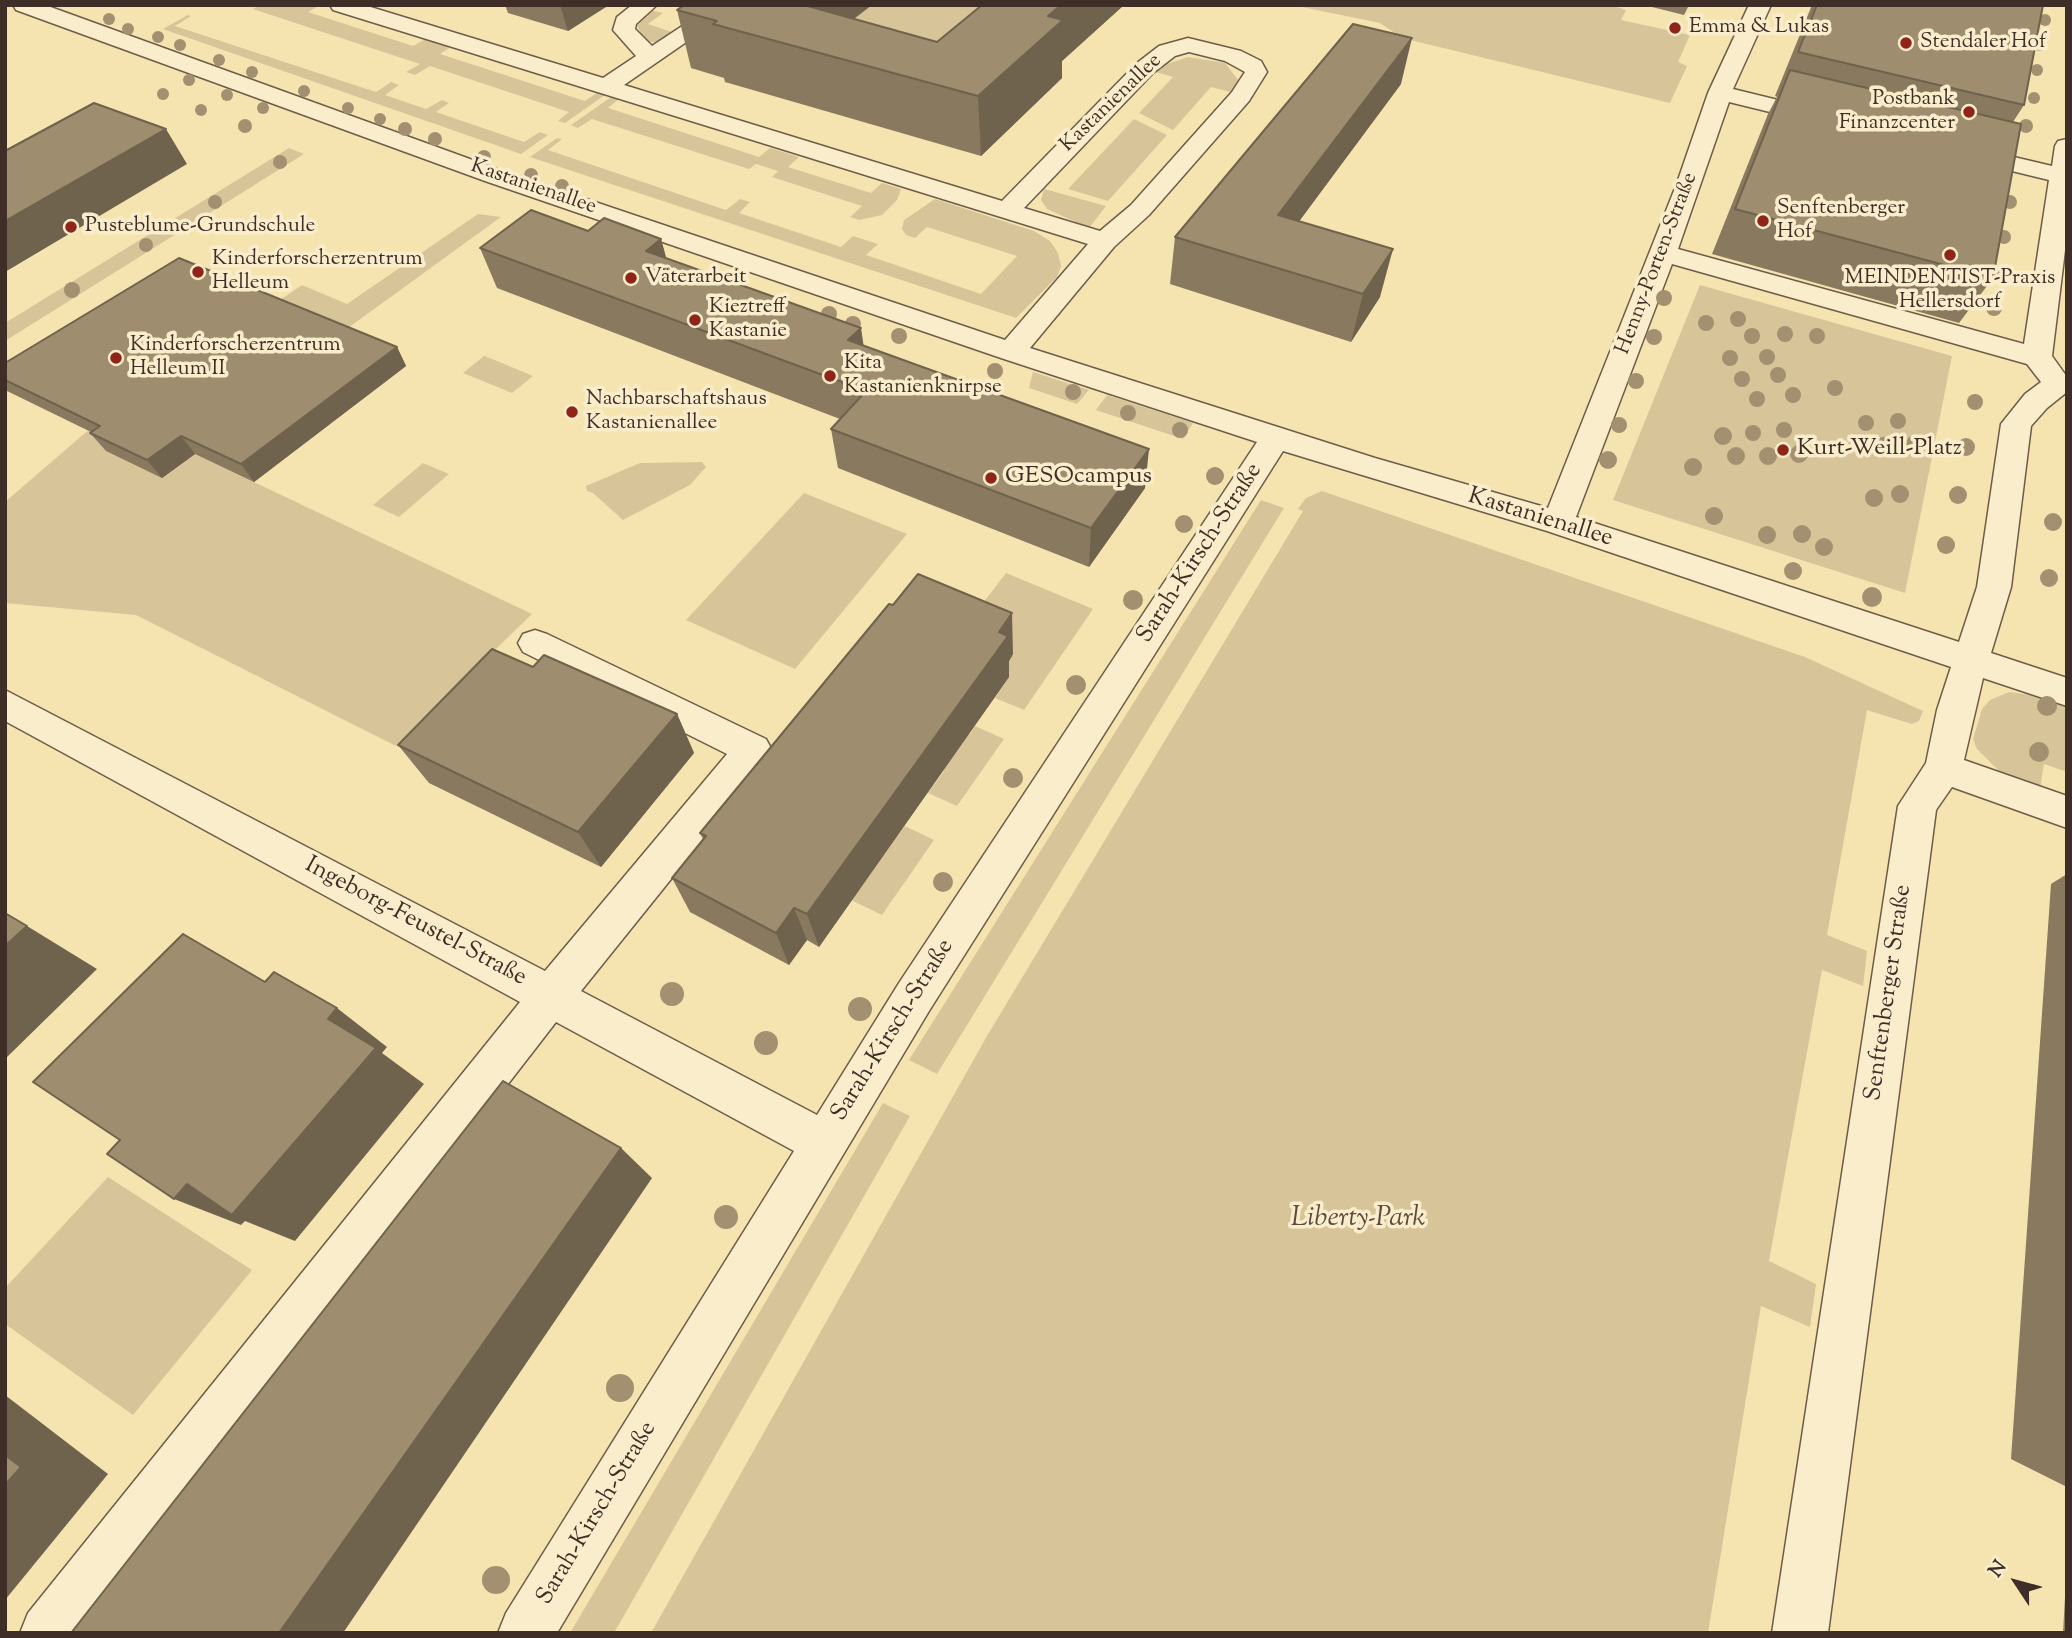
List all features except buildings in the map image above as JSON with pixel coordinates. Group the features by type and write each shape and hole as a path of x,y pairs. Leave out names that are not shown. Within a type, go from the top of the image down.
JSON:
{"street":[{"name":"Kastanienallee","path":"24,5 71,11 494,176 1011,352 1276,438 1558,523 2067,692"},
{"path":"341,5 1008,209 1105,242"},
{"path":"646,5 625,22 624,30 650,58"},
{"path":"607,86 729,5"},
{"name":"Henny-Porten-Straße","path":"1558,523 1690,183 1720,93 1760,5"},
{"name":"Kastanienallee","path":"1008,209 1145,68 1167,51 1188,45 1233,56 1253,66 1256,72 1241,96 1140,210 1105,242 1011,352"},
{"path":"1720,93 1840,122"},
{"path":"1941,146 2065,176"},
{"path":"2037,357 2065,176 2067,146"},
{"path":"1661,253 2037,357 2062,387"},
{"name":"Senftenberger Straße","path":"1800,1633 1917,806 1944,768 1955,710 1994,587 2016,424 2036,401 2062,387"},
{"name":"Sarah-Kirsch-Straße","path":"526,1633 914,997 1276,438"},
{"path":"48,1633 552,995 752,750 535,643"},
{"name":"Ingeborg-Feustel-Straße","path":"5,704 824,1143"},
{"path":"1944,768 2067,812"}],"green space":[{"path":"260,5 320,5 308,12 413,46 428,38 452,46 440,54 585,101 598,92 605,95 565,123 558,121 569,112 430,66 415,75 406,72 420,64 253,9"},
{"path":"872,5 1052,5 991,58 782,41"},
{"path":"1611,5 1626,10 1621,20 1690,35 1678,62 1687,66 1670,103 1402,38 1380,23 1297,6"},
{"path":"651,10 663,13 648,24 678,34 661,43 644,41 637,25"},
{"path":"188,15 191,16 175,26 376,92 391,82 399,85 385,95 426,109 442,100 449,103 436,112 524,142 540,132 548,135 521,154 163,29"},
{"path":"1188,57 1225,63 1239,81 1231,92 1211,87 1173,130 1139,113 1173,77 1156,72 1161,66"},
{"path":"611,97 619,99 608,108 759,157 770,148 799,157 788,167 871,193 882,183 901,189 897,200 882,215 859,220 850,217 862,206 772,177 778,171 756,164 749,169 592,119 578,128 571,125"},
{"path":"1134,119 1167,135 1108,201 1068,189"},
{"path":"557,138 562,139 548,150 726,210 740,199 750,202 739,213 841,247 853,236 878,244 866,255 981,294 1017,256 927,227 915,238 906,235 902,229 904,220 935,199 1034,231 1050,241 1058,253 1061,266 1057,277 1016,318 530,157"},
{"path":"289,148 304,154 5,341 5,323"},
{"path":"1044,189 1106,206 1089,228 1047,209 1041,200"},
{"path":"478,214 501,217 337,336 406,366 254,482 532,614 396,746 136,615 5,603 5,502 85,433 302,285 347,304"},
{"name":"Kurt-Weill-Platz","path":"1700,285 1952,356 1905,593 1613,500"},
{"path":"484,356 533,376 512,393 463,373"},
{"path":"1033,372 1089,390 1077,404 1029,388"},
{"path":"1107,395 1193,423 1183,439 1096,410"},
{"path":"702,462 706,467 690,485 623,520 593,493 587,491 586,486 640,463"},
{"path":"423,463 449,474 399,517 373,505"},
{"name":"Liberty-Park","path":"1322,491 1805,657 1923,711 1919,721 1912,724 1867,710 1827,935 1867,951 1863,986 1822,970 1769,1261 1816,1284 1810,1327 1761,1306 1708,1633 651,1633 987,1036 1303,511 1298,509 1306,498"},
{"path":"804,493 907,534 795,669 686,620"},
{"path":"1261,500 1284,508 937,1074 909,1060"},
{"path":"1006,573 1093,609 1024,710 995,698 1009,677 1001,673 1013,654 961,632"},
{"path":"2009,692 2030,695 2067,707 2067,772 2044,764 2040,788 1999,771 1977,749 1973,739 1982,709 1990,700"},
{"path":"975,726 1004,739 957,806 928,793 944,771 933,766 959,729 970,734"},
{"path":"905,826 934,840 882,915 851,900 888,829 898,834"},
{"path":"883,1103 910,1116 614,1633 570,1633"},
{"path":"108,1177 252,1270 133,1415 5,1324 5,1288"}],"place":[{"name":"Emma & Lukas","path":"1675,28"},
{"name":"Stendaler Hof","path":"1906,43"},
{"name":"Postbank Finanzcenter","path":"1969,112"},
{"name":"Senftenberger Hof","path":"1763,221"},
{"name":"Pusteblume-Grundschule","path":"71,227"},
{"name":"MEINDENTIST-Praxis Hellersdorf","path":"1950,255"},
{"name":"Kinderforscherzentrum Helleum","path":"198,272"},
{"name":"Väterarbeit","path":"631,278"},
{"name":"Kieztreff Kastanie","path":"695,320"},
{"name":"Kinderforscherzentrum Helleum II","path":"116,358"},
{"name":"Kita Kastanienknirpse","path":"830,376"},
{"name":"Nachbarschaftshaus Kastanienallee","path":"572,412"},
{"name":"Kurt-Weill-Platz","path":"1783,450"},
{"name":"GESOcampus","path":"991,478"}]}
